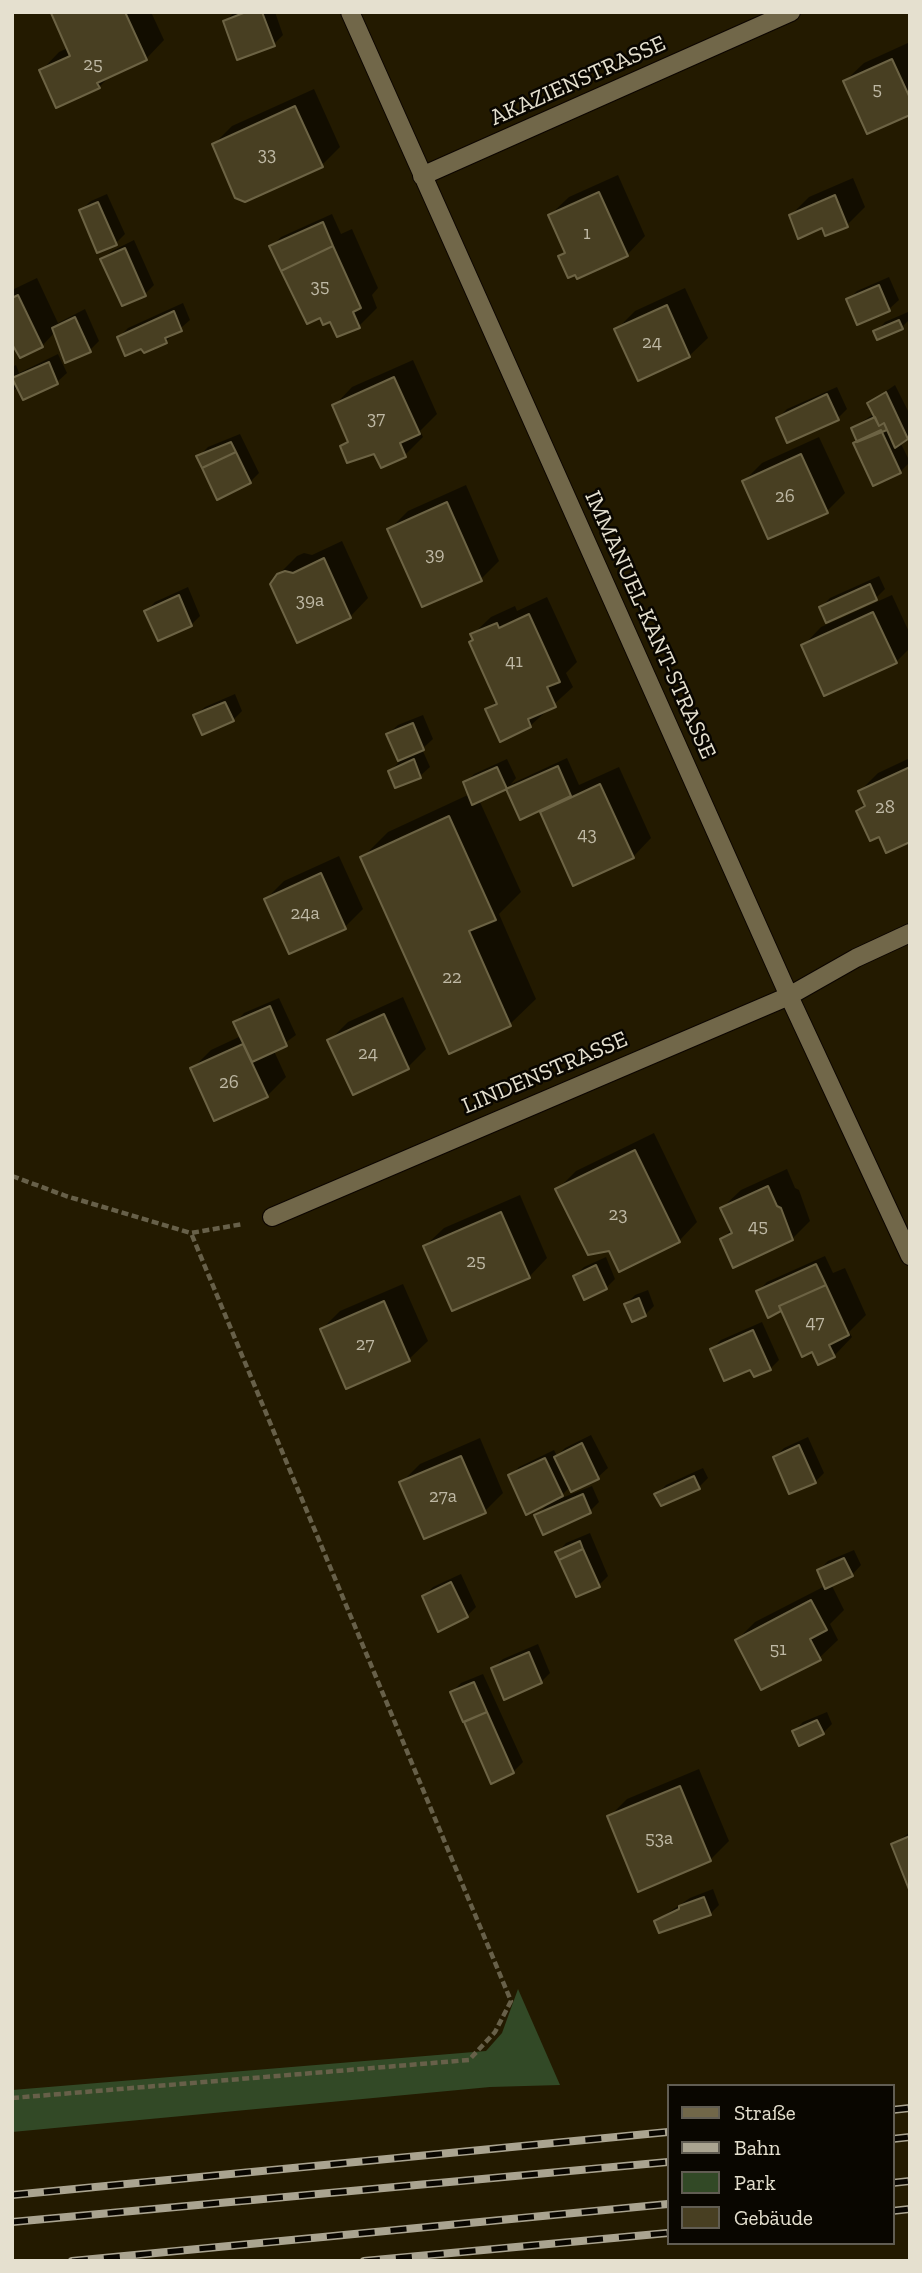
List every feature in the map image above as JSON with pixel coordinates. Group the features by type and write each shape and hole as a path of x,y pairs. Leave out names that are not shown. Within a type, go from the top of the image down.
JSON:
{"street":[{"name":"IMMANUEL-KANT-STRASSE","path":"350,12 789,996 910,1256"},
{"name":"AKAZIENSTRASSE","path":"422,176 791,12"},
{"name":"LINDENSTRASSE","path":"272,1217 789,996 856,958 910,933"}],"path":[{"path":"12,1176 66,1196 191,1233 272,1217"},
{"path":"12,2098 469,2060 495,2032 511,2001 191,1233"}],"green space":[{"path":"518,1989 560,2085 490,2087 12,2132 12,2090 486,2051 502,2033"}],"building":[{"path":"125,12 147,60 97,83 100,88 56,108 39,70 70,56 51,13"},
{"path":"246,12 262,12 275,46 237,60 223,21"},
{"path":"892,59 910,98 910,115 867,134 843,81"},
{"path":"295,106 323,167 245,202 235,198 212,144"},
{"path":"599,192 628,256 577,279 575,275 568,278 558,256 565,253 548,215"},
{"path":"835,195 848,227 825,236 822,228 798,239 789,215"},
{"path":"98,202 117,245 97,253 79,210"},
{"path":"323,222 333,246 281,271 269,246"},
{"path":"333,246 361,308 353,312 360,328 337,337 330,322 323,325 320,318 307,324 281,271"},
{"path":"125,248 146,296 122,306 100,259"},
{"path":"879,285 890,311 857,325 846,299"},
{"path":"18,295 43,347 20,358 12,344 12,298"},
{"path":"667,305 690,357 638,381 614,329"},
{"path":"174,311 182,331 165,338 167,343 144,353 141,349 125,356 117,337"},
{"path":"75,317 91,352 65,363 52,328"},
{"path":"899,320 903,329 877,340 873,331"},
{"path":"49,362 58,384 23,400 12,378"},
{"path":"394,377 420,434 400,443 406,457 381,468 374,454 347,463 340,446 348,442 332,405"},
{"path":"886,392 908,439 895,448 884,423 879,426 867,403"},
{"path":"827,394 839,420 787,443 776,418"},
{"path":"875,417 879,426 884,423 887,430 857,442 851,428"},
{"path":"881,430 901,473 873,486 853,443"},
{"path":"231,442 236,452 202,468 196,456"},
{"path":"236,452 251,483 217,500 202,468"},
{"path":"801,454 828,513 768,539 742,481"},
{"path":"447,502 482,581 422,607 387,529"},
{"path":"324,558 351,618 297,643 270,584 277,574 285,571 293,573"},
{"path":"870,584 877,600 826,623 819,607"},
{"path":"179,595 192,626 158,641 144,611"},
{"path":"873,612 897,663 824,696 801,645"},
{"path":"529,614 560,682 547,687 556,707 528,719 531,727 500,742 485,709 497,704 469,642 473,640 470,634 497,623 499,628"},
{"path":"225,702 234,721 202,735 193,715"},
{"path":"413,723 424,750 398,761 386,734"},
{"path":"414,759 421,778 395,788 388,771"},
{"path":"558,766 571,796 520,820 506,789"},
{"path":"497,767 507,789 472,805 463,782"},
{"path":"910,767 910,842 886,853 879,837 870,841 856,811 865,806 858,791"},
{"path":"600,784 634,858 573,886 540,812"},
{"path":"449,816 496,920 469,931 511,1026 449,1054 360,857"},
{"path":"321,873 346,929 289,954 264,899"},
{"path":"270,1006 287,1046 252,1062 233,1022"},
{"path":"384,1014 409,1069 353,1095 327,1040"},
{"path":"243,1044 268,1097 214,1121 190,1068"},
{"path":"635,1150 680,1242 619,1272 609,1251 588,1255 555,1189"},
{"path":"768,1186 777,1206 781,1208 793,1240 733,1268 720,1239 732,1233 720,1208"},
{"path":"501,1212 530,1278 452,1311 423,1246"},
{"path":"816,1264 826,1285 779,1306 781,1311 768,1318 756,1291"},
{"path":"596,1265 607,1289 584,1300 573,1276"},
{"path":"826,1285 849,1335 829,1345 835,1357 818,1365 812,1352 802,1357 779,1306"},
{"path":"639,1298 646,1316 632,1322 624,1304"},
{"path":"384,1301 410,1361 346,1389 320,1329"},
{"path":"753,1330 771,1370 754,1377 750,1370 724,1381 710,1349"},
{"path":"582,1443 599,1479 571,1492 554,1457"},
{"path":"799,1445 816,1483 789,1494 773,1457"},
{"path":"461,1456 486,1513 424,1539 399,1482"},
{"path":"545,1458 563,1496 526,1515 508,1475"},
{"path":"694,1476 700,1489 661,1506 654,1494"},
{"path":"583,1494 591,1513 543,1535 534,1515"},
{"path":"580,1541 583,1549 559,1560 555,1552"},
{"path":"583,1549 600,1587 576,1597 559,1560"},
{"path":"844,1558 853,1576 825,1589 817,1570"},
{"path":"451,1582 468,1617 438,1632 422,1596"},
{"path":"811,1600 827,1630 810,1639 821,1660 761,1690 735,1640"},
{"path":"529,1652 542,1683 504,1700 491,1668"},
{"path":"474,1682 487,1712 463,1722 450,1692"},
{"path":"487,1712 514,1773 491,1784 464,1722"},
{"path":"817,1720 824,1734 799,1746 792,1731"},
{"path":"680,1786 711,1861 638,1892 607,1816"},
{"path":"910,1836 910,1892 891,1844"},
{"path":"704,1897 711,1915 659,1933 654,1921 679,1909 679,1906"}],"railway":[{"path":"894,2110 910,2108"},
{"path":"12,2195 666,2132"},
{"path":"894,2139 910,2137"},
{"path":"12,2222 666,2162"},
{"path":"894,2183 910,2181"},
{"path":"72,2261 666,2204"},
{"path":"894,2211 910,2209"},
{"path":"364,2261 666,2233"}]}
